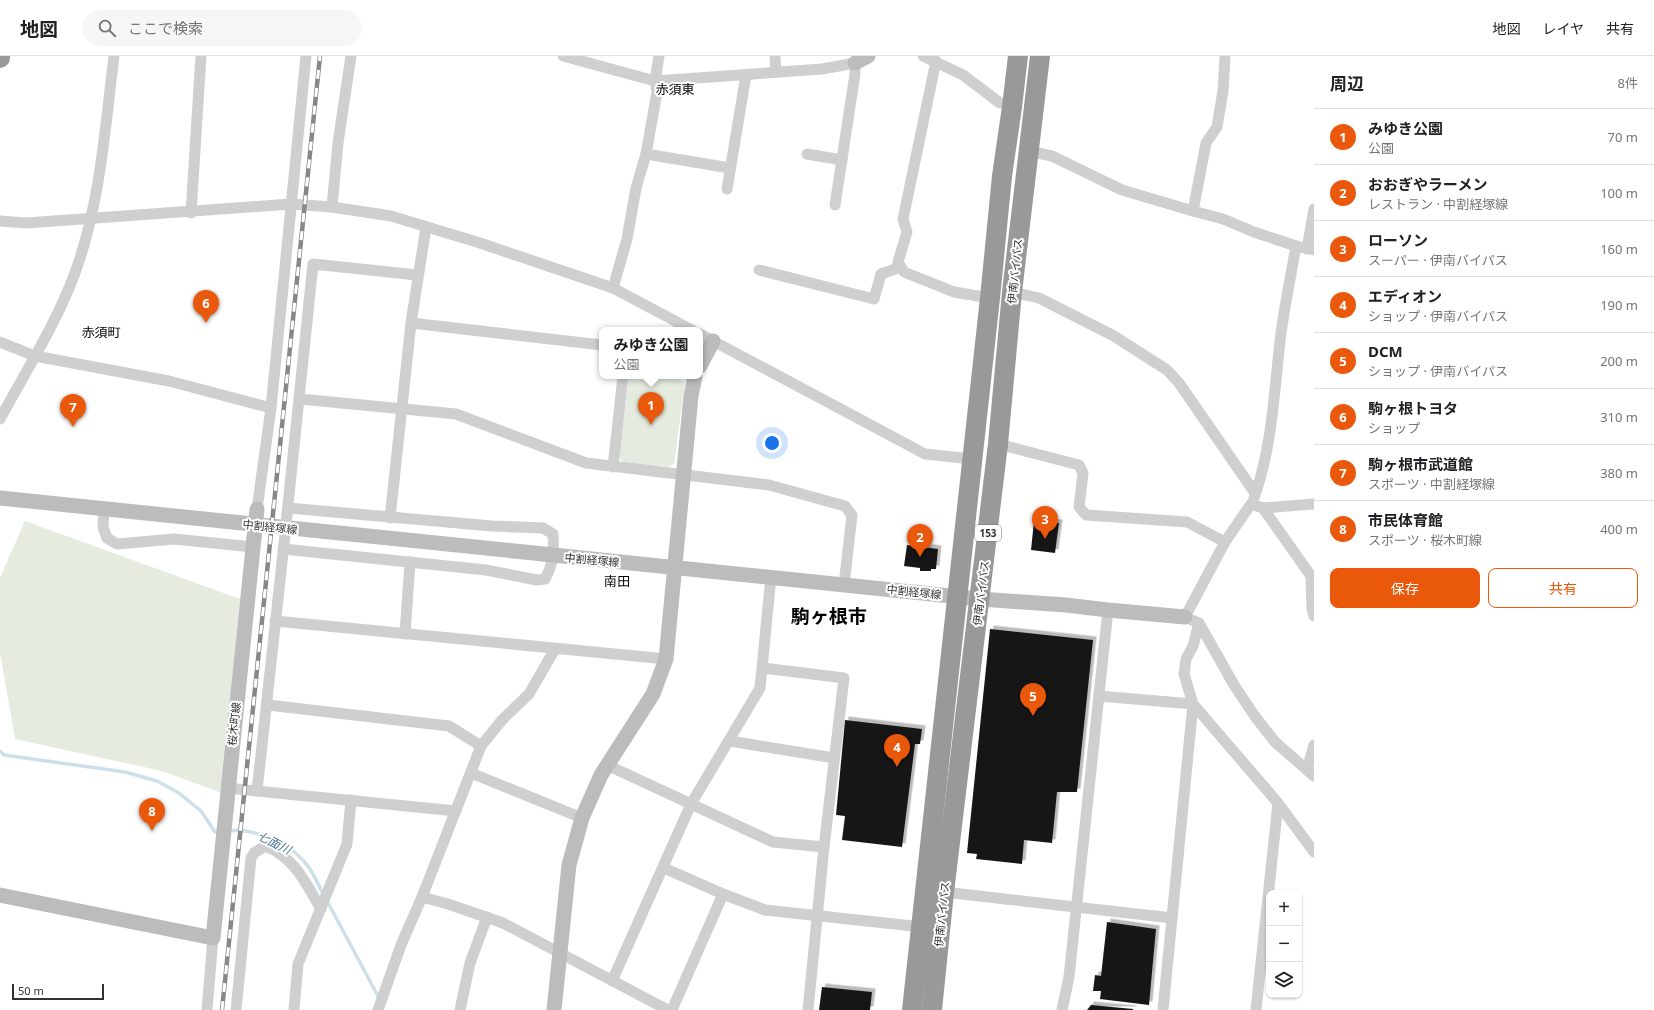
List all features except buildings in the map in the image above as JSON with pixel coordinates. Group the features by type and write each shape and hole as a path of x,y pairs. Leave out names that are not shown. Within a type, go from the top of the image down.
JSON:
{"highway":[{"name":"伊南バイパス","path":"912,1010 958,597 1002,176 1018,56"},
{"name":"伊南バイパス","path":"932,1010 944,892 998,444 1012,292 1040,56"}],"street":[{"path":"0,419 62,304 75,272 91,219 107,127 114,56"},
{"path":"191,213 200,56"},
{"path":"257,509 271,408 306,56"},
{"path":"332,207 338,143 352,56"},
{"path":"562,56 655,81 822,69 855,63 868,56"},
{"path":"613,288 627,239 636,188 646,154 657,92 655,81 659,56"},
{"path":"775,56 776,72"},
{"path":"923,56 963,75 1000,103"},
{"path":"1193,211 1206,144 1217,126 1223,91 1225,56"},
{"path":"936,61 903,219 907,232 898,262 904,272 954,292 990,298"},
{"path":"835,205 855,74 855,63"},
{"path":"728,188 746,75"},
{"path":"1028,152 1052,156 1122,190 1223,219 1254,232 1305,248"},
{"path":"646,154 730,168"},
{"path":"807,154 842,160"},
{"path":"0,221 26,223 191,213 292,204 332,207 391,216 568,271 613,288 686,327"},
{"path":"1311,773 1275,742 1254,716 1234,685 1199,623 1184,617 1225,542 1251,504 1255,493 1266,453 1274,410 1281,333 1305,248 1314,209"},
{"path":"390,518 411,323 417,275 426,227"},
{"path":"257,791 268,705 275,621 300,399 313,264 417,275"},
{"path":"758,270 874,299 881,274 901,267"},
{"path":"1012,292 1039,298 1107,332 1166,370 1179,383 1255,493"},
{"path":"411,323 599,346"},
{"path":"703,352 706,337 925,454 972,460"},
{"path":"0,342 35,356 169,382 271,408"},
{"path":"613,467 623,379"},
{"path":"554,1010 569,865 582,818 601,775 653,694 666,659 691,396 694,379"},
{"path":"300,399 456,414 586,463 613,467 684,473 769,485 845,506 852,515 844,584"},
{"path":"998,444 1079,465 1083,473 1079,507 1086,515 1186,522 1225,542"},
{"name":"中割経塚線","path":"0,498 554,556 771,576 958,597 1066,605 1184,617"},
{"path":"1251,504 1264,508 1314,504"},
{"path":"1264,508 1311,576 1312,610 1314,616"},
{"path":"104,509 103,527 107,538 117,544 174,539 254,542"},
{"name":"桜木町線","path":"213,938 227,788 257,509"},
{"path":"283,547 486,570 537,580 545,579 551,568 554,556 553,534 543,528 287,511"},
{"path":"405,634 410,562"},
{"path":"612,981 664,868 691,804 730,741 760,688 771,576"},
{"path":"1062,1010 1069,977 1108,610"},
{"path":"275,621 666,659"},
{"path":"1163,1010 1193,704 1184,674 1186,659 1193,646 1199,623"},
{"path":"378,1010 401,945 422,897 481,746 502,720 529,694 555,649"},
{"path":"762,668 844,678 824,847 808,1010"},
{"path":"1099,696 1193,704 1278,804 1314,852"},
{"path":"268,705 449,726 481,746"},
{"path":"730,741 834,758"},
{"path":"1311,773 1314,745"},
{"path":"607,765 773,842 824,847"},
{"path":"471,773 582,818"},
{"path":"227,788 456,811"},
{"path":"294,1010 298,964 347,844 351,800"},
{"path":"1256,1010 1278,804"},
{"path":"236,1010 251,858 254,853 265,846 288,858 299,871 321,908"},
{"path":"664,868 723,894 765,910 922,928"},
{"path":"944,892 1172,918"},
{"path":"672,1010 723,894"},
{"path":"0,895 213,938 207,1010"},
{"path":"422,897 486,917 508,926 668,1010"},
{"path":"460,1010 470,963 486,917"}],"shaded area":[{"path":"629,379 679,379 685,382 674,464 669,467 624,463 619,458"},
{"path":"25,521 240,599 222,793 162,771 15,739 0,652 0,578"}],"waterway":[{"name":"七面川","path":"0,751 4,755 125,772 157,781 179,793 201,811 215,832 220,832"},
{"name":"七面川","path":"228,831 251,832 263,835 284,845 303,860 310,869 323,894"},
{"name":"七面川","path":"326,899 379,998"}],"railway":[{"path":"222,1010 320,56"}],"place":[{"name":"駒ヶ根トヨタ","path":"206,323"},
{"name":"みゆき公園","path":"651,425"},
{"name":"駒ヶ根市武道館","path":"73,427"},
{"name":"ローソン","path":"1045,539"},
{"name":"おおぎやラーメン","path":"920,557"},
{"name":"DCM","path":"1033,716"},
{"name":"エディオン","path":"897,767"},
{"name":"市民体育館","path":"152,831"}],"district":[{"name":"赤須東","path":"675,89"},
{"name":"赤須町","path":"101,332"},
{"name":"南田","path":"617,581"},
{"name":"駒ヶ根市","path":"829,616"}]}
